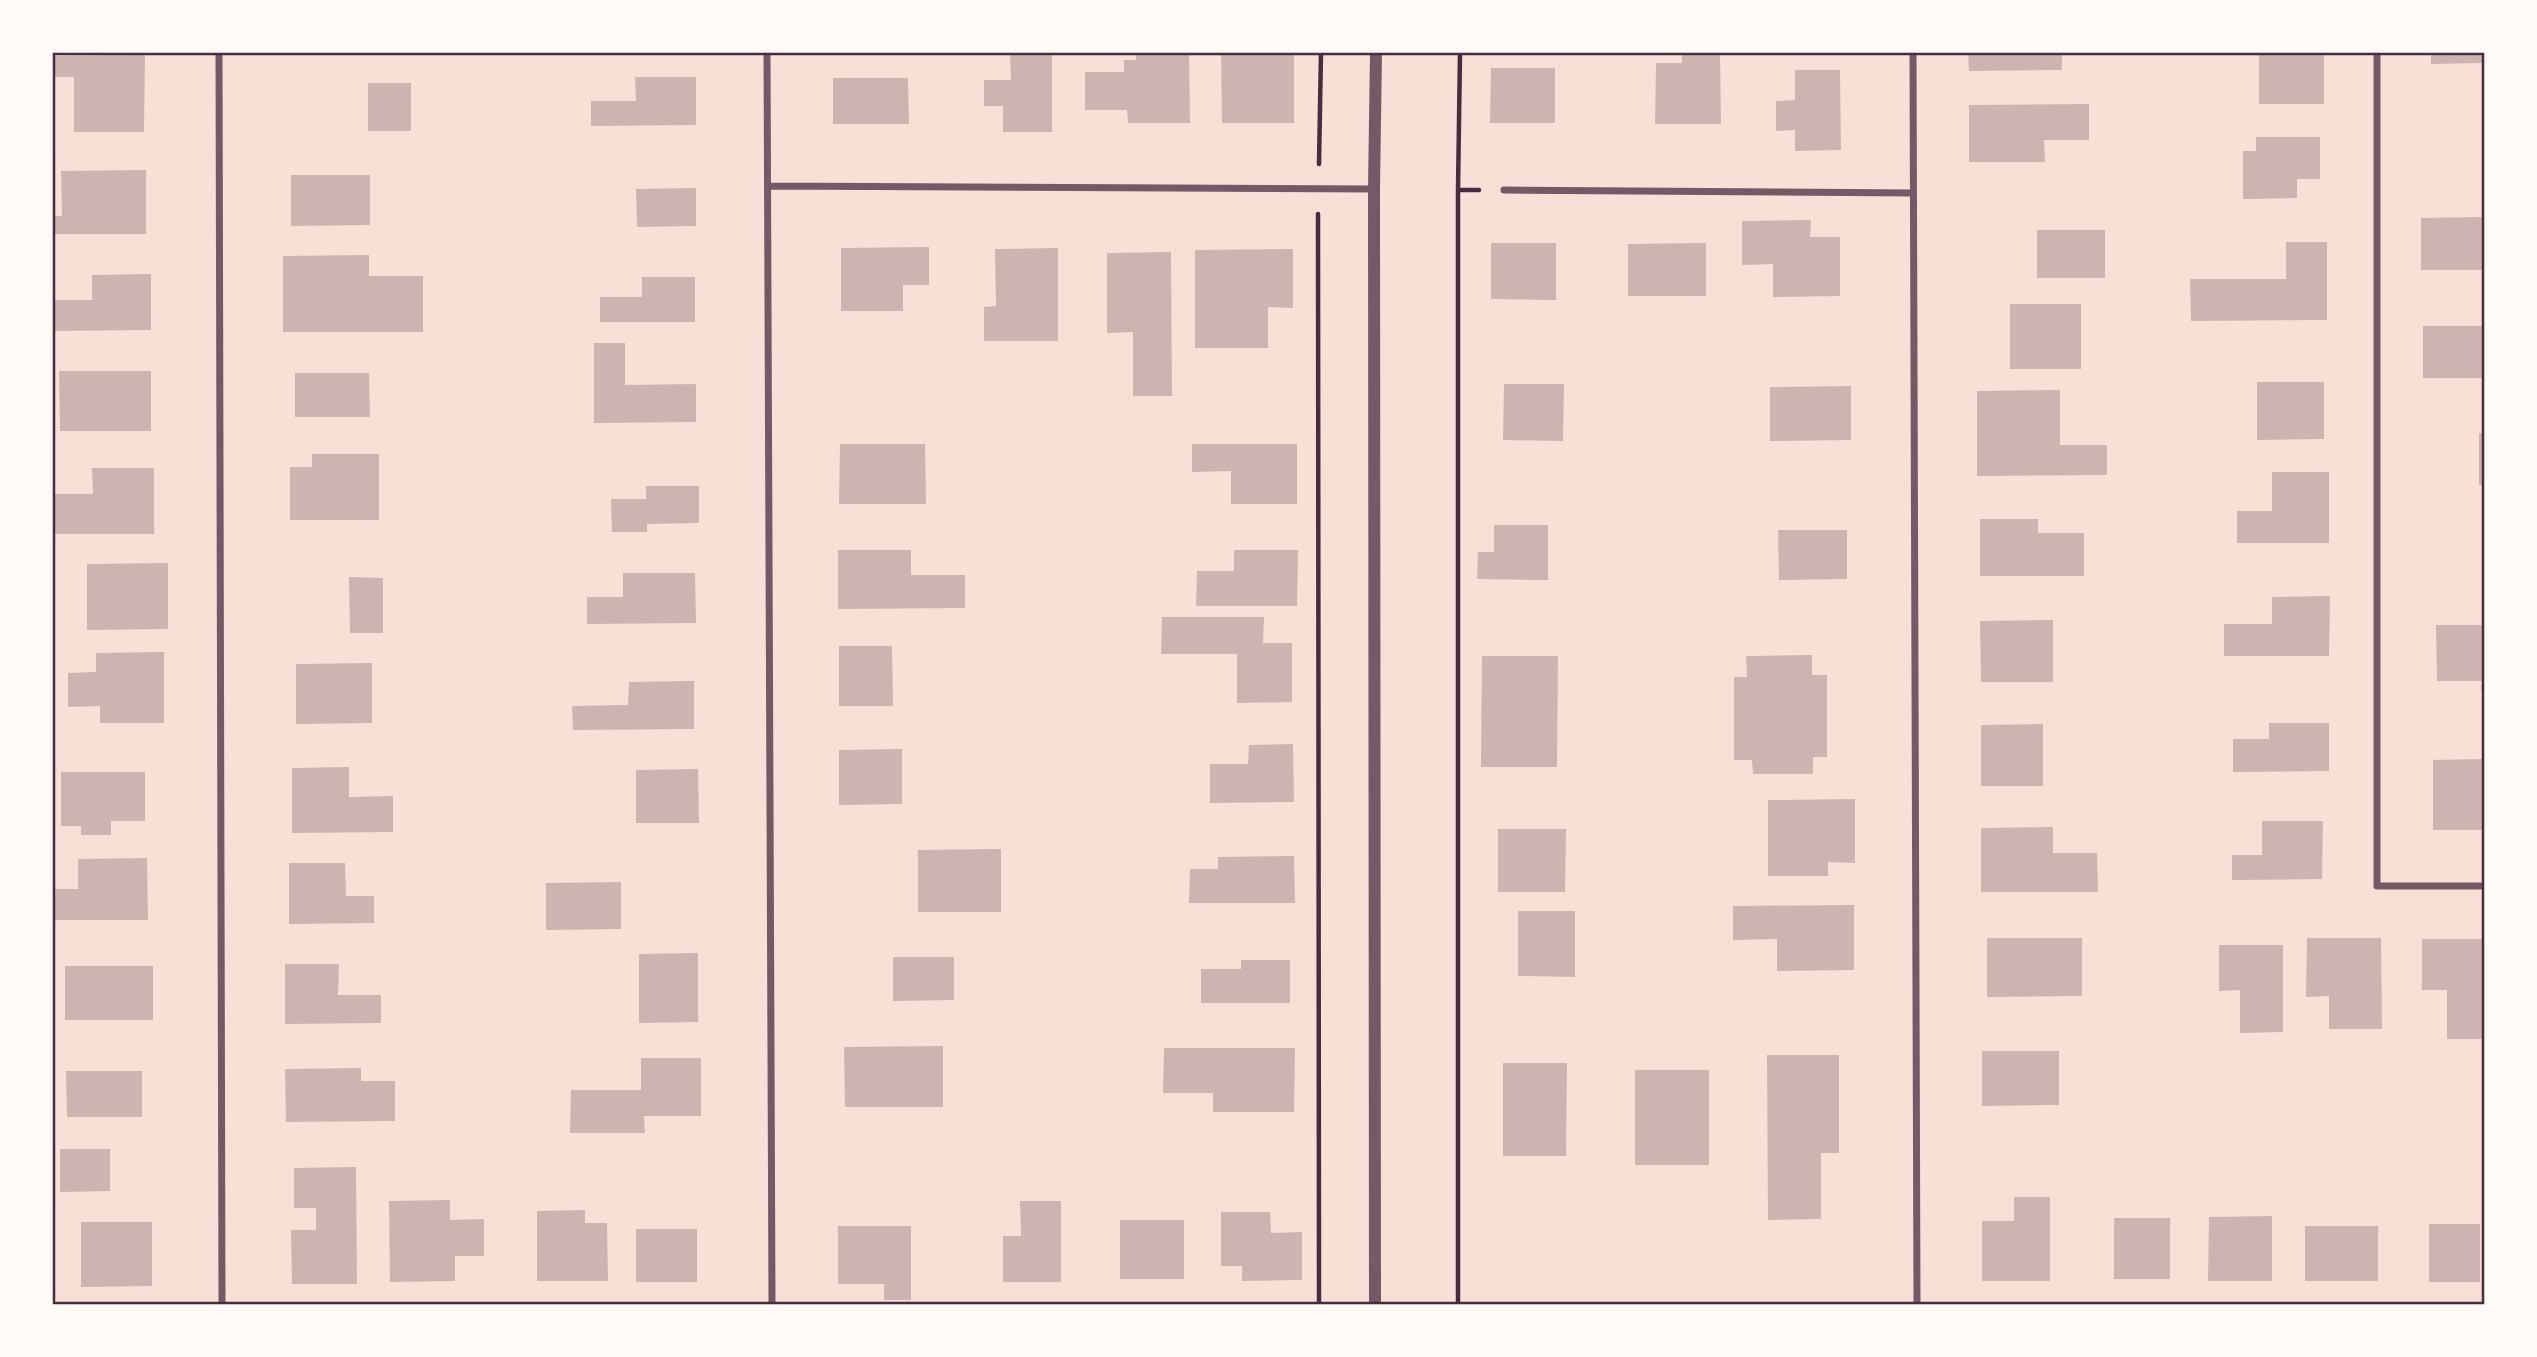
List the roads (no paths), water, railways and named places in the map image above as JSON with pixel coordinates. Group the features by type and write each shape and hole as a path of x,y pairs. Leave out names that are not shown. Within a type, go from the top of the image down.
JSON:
{"street":[{"path":"219,52 222,1304"},
{"path":"767,52 772,1304"},
{"path":"1375,1304 1374,190 1377,52"},
{"path":"1913,52 1917,1304"},
{"path":"2377,52 2377,886 2484,886"},
{"path":"768,186 1374,190"},
{"path":"1504,190 1913,192"}]}
